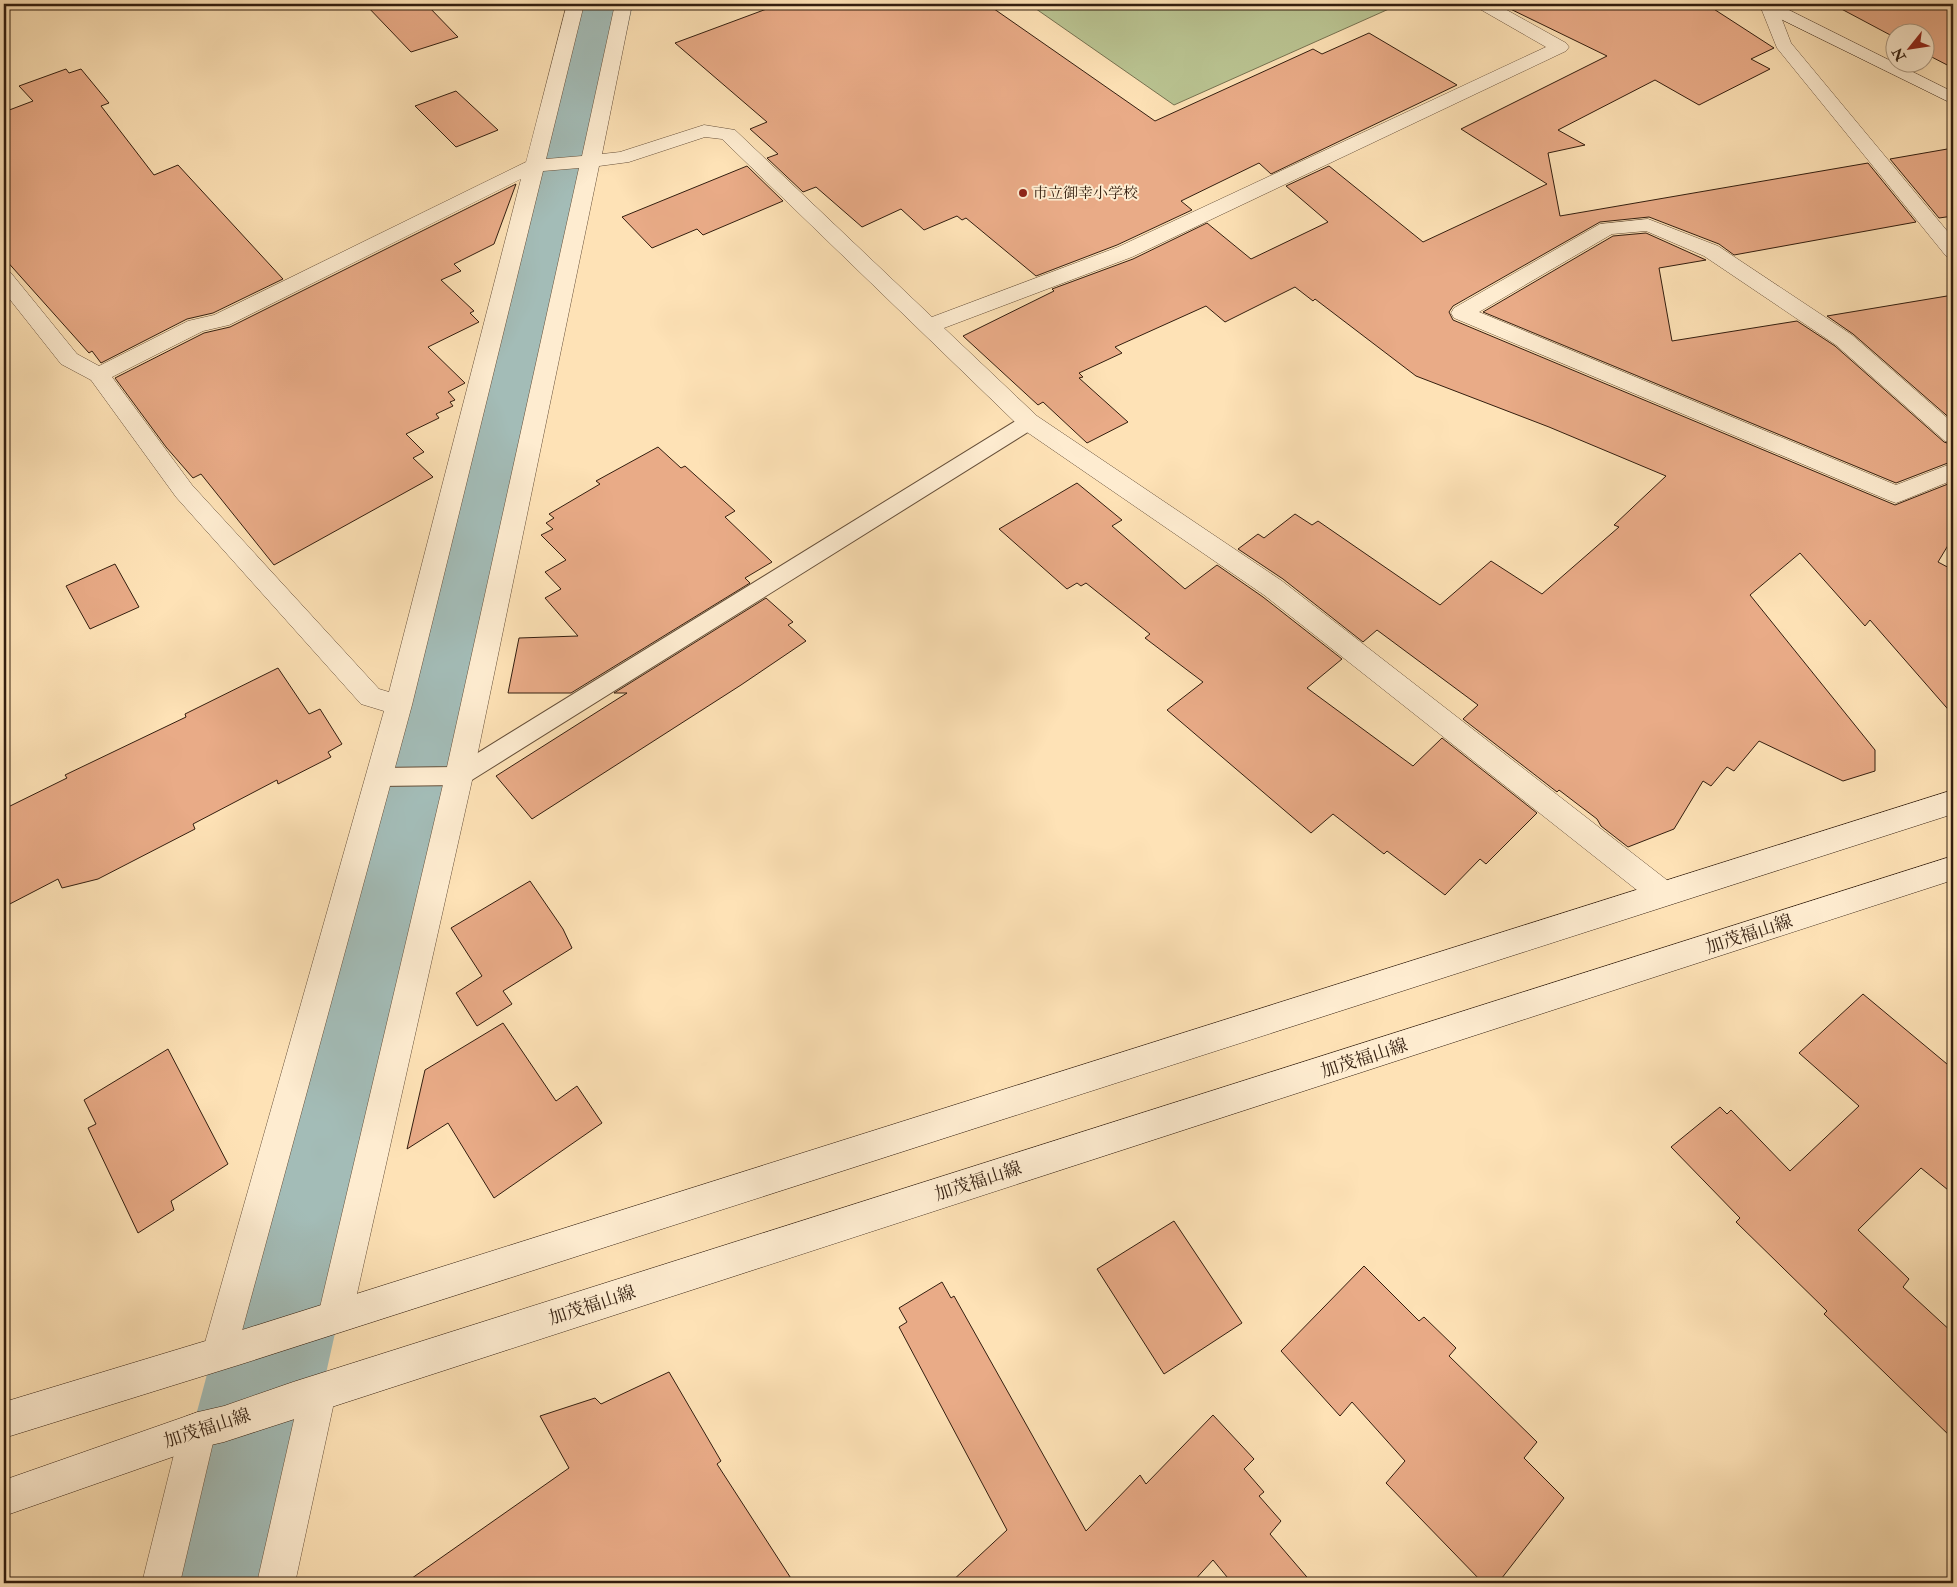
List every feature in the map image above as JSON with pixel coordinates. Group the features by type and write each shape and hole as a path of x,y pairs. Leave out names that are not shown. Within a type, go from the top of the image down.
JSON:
{"street":[{"path":"232,1350 389,777 399,705 539,166 575,4"},
{"path":"323,1320 451,776 587,162 624,4"},
{"path":"930,326 1125,252 1560,47 1484,4"},
{"path":"1767,6 1953,99"},
{"path":"1767,6 1783,44 1953,251"},
{"path":"99,375 196,326 221,320 539,166 622,158 704,131 728,134 1029,422 1273,588 1662,893"},
{"path":"1953,435 1844,340 1711,251 1648,225 1607,228 1462,313 1896,494 1953,471"},
{"path":"4,278 69,359 99,375 184,490 370,697 399,705"},
{"path":"4,1420 232,1350 1662,893 1953,802"},
{"name":"加茂福山線","path":"4,1498 211,1427 1953,868"},
{"path":"276,1583 306,1397"},
{"path":"161,1583 211,1427"}],"lane":[{"path":"389,777 451,776 1029,422"}],"green space":[{"path":"1029,4 1400,4 1174,105"}],"building":[{"path":"365,4 426,4 458,37 411,52"},
{"name":"市立御幸小学校","path":"780,4 987,4 1155,121 1313,49 1322,54 1369,33 1457,85 1271,174 1259,163 1181,201 1192,210 1117,245 1036,276 966,218 962,220 957,216 924,230 901,209 862,227 816,187 803,192 767,158 778,154 750,129 767,122 675,43"},
{"path":"1500,4 1706,4 1774,48 1751,59 1770,69 1699,105 1655,80 1558,130 1585,145 1548,153 1560,216 1868,163 1916,222 1734,255 1719,244 1649,217 1600,222 1453,306 1449,312 1453,320 1895,505 1953,482 1953,537 1938,562 1953,570 1953,715 1870,620 1865,626 1800,553 1750,595 1875,750 1875,771 1843,781 1759,741 1734,771 1727,767 1711,786 1703,781 1674,829 1628,847 1601,826 1597,819 1559,790 1557,792 1463,719 1478,705 1377,630 1363,642 1283,579 1238,549 1258,534 1264,538 1295,514 1312,525 1318,521 1440,605 1491,561 1542,594 1619,527 1614,525 1666,476 1549,427 1416,376 1315,299 1313,301 1295,287 1225,322 1206,306 1115,347 1122,353 1079,373 1083,377 1079,378 1128,422 1087,443 1043,402 1038,405 963,336 1054,291 1052,289 1133,259 1207,223 1251,259 1328,222 1286,186 1329,166 1423,242 1547,184 1461,129 1607,56"},
{"path":"1832,4 1953,4 1953,68 1934,58 1934,22 1884,22 1884,32"},
{"path":"66,69 69,73 81,69 109,103 101,106 154,175 178,165 283,279 213,313 187,319 101,363 92,351 89,353 4,258 4,112 33,101 19,86"},
{"path":"456,91 498,130 456,147 415,106"},
{"path":"1953,148 1953,216 1939,218 1890,159"},
{"path":"747,166 783,201 703,235 697,229 652,248 622,217"},
{"path":"516,184 494,244 454,264 461,271 441,280 474,311 470,313 479,322 428,347 465,383 448,392 455,400 450,402 453,406 436,414 439,418 406,434 424,452 413,458 433,477 274,565 201,474 193,478 166,447 115,378 204,333 230,327"},
{"path":"1646,233 1706,260 1659,268 1672,341 1797,321 1835,346 1944,442 1953,445 1953,461 1896,483 1483,312 1613,236"},
{"path":"1953,295 1953,421 1853,334 1827,316"},
{"path":"658,447 681,468 685,466 735,511 725,517 772,562 745,578 750,583 571,693 508,693 519,638 578,636 545,598 561,589 545,572 566,560 541,535 553,529 546,523 554,518 549,514 600,484 596,481"},
{"path":"1077,483 1122,520 1112,526 1185,589 1217,565 1263,597 1342,659 1307,688 1413,766 1442,738 1537,813 1486,864 1480,859 1445,895 1387,851 1384,854 1333,814 1311,833 1167,710 1203,682 1145,638 1150,634 1086,583 1081,586 1077,583 1067,589 999,529"},
{"path":"115,564 139,607 90,629 66,586"},
{"path":"766,598 793,622 788,625 806,641 741,685 532,819 496,776 627,693 614,693"},
{"path":"278,668 309,714 320,709 342,744 328,752 331,757 278,784 277,780 193,824 195,829 98,879 62,888 58,879 4,907 4,809 67,778 65,775 186,717 185,714"},
{"path":"530,881 563,929 572,948 503,991 512,1004 477,1026 456,993 482,976 451,928"},
{"path":"1863,994 1953,1069 1953,1194 1921,1168 1858,1230 1909,1279 1903,1287 1953,1333 1953,1439 1824,1314 1827,1311 1736,1222 1740,1218 1671,1147 1720,1107 1727,1114 1731,1110 1790,1171 1859,1106 1799,1053"},
{"path":"503,1023 556,1101 577,1086 602,1123 494,1198 448,1123 407,1149 425,1070"},
{"path":"168,1049 228,1164 171,1201 174,1210 138,1233 88,1128 96,1124 84,1100"},
{"path":"1174,1221 1242,1323 1164,1374 1097,1269"},
{"path":"1364,1266 1419,1321 1424,1317 1456,1348 1449,1356 1537,1442 1524,1458 1564,1498 1498,1583 1483,1583 1386,1483 1405,1461 1352,1402 1340,1416 1281,1351"},
{"path":"942,1282 951,1298 954,1296 1086,1531 1140,1475 1146,1484 1213,1415 1254,1459 1244,1469 1264,1492 1259,1496 1281,1521 1270,1534 1312,1583 1232,1583 1213,1560 1192,1583 950,1583 1007,1530 899,1327 907,1322 899,1308"},
{"path":"669,1372 721,1461 717,1464 794,1583 405,1583 569,1468 540,1416 595,1398 601,1404"}],"waterway":[{"path":"215,1583 604,4"}],"place":[{"name":"市立御幸小学校","path":"1023,193"}]}
